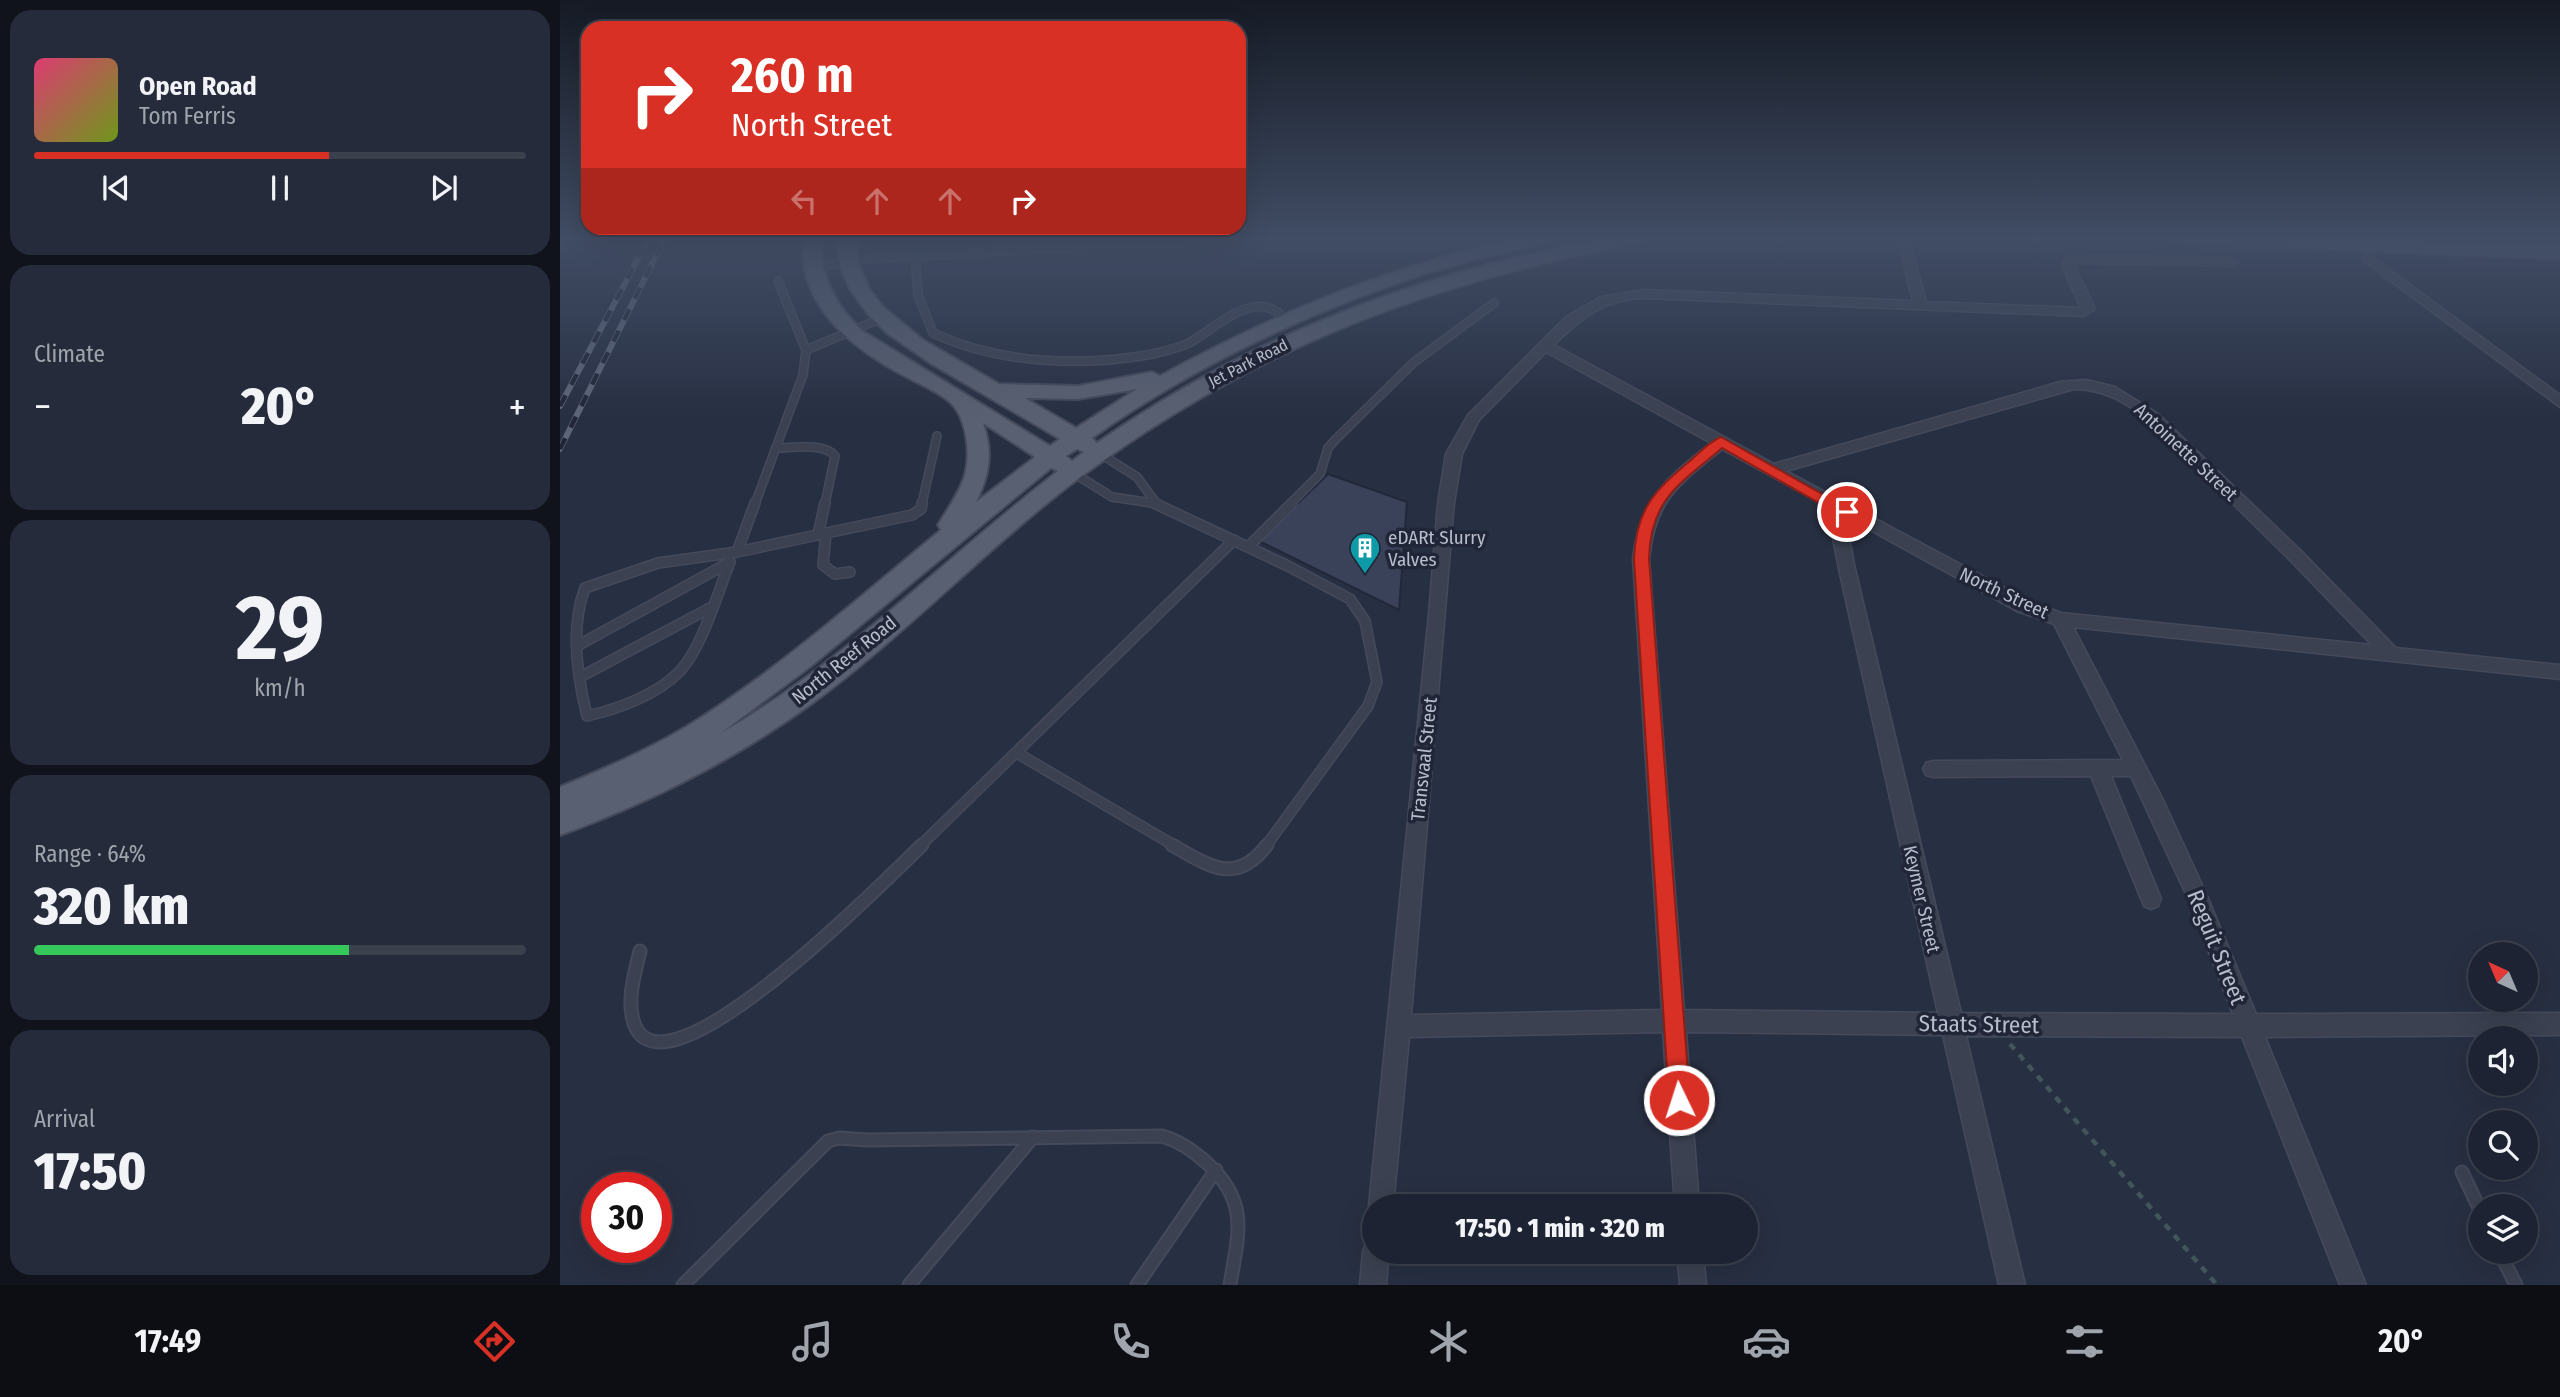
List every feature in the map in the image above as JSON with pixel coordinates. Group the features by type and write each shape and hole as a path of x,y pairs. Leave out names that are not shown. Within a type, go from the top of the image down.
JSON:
{"main road":[{"path":"828,298 835,314 852,331 893,360 1072,472"},
{"path":"866,298 893,329 931,355 1099,453"},
{"name":"Jet Park Road","path":"1076,438 1182,372 1288,321 1347,298"},
{"name":"Jet Park Road","path":"1099,453 1161,411 1232,369 1319,328 1395,298"},
{"path":"988,386 1044,395 1084,394 1182,372"},
{"path":"937,544 966,501 980,466 979,440 961,401"},
{"name":"North Reef Road","path":"560,800 600,784 711,725 772,682 937,544 1076,438"},
{"name":"North Reef Road","path":"560,822 650,784 710,754 764,722 830,676 991,536 1099,453"}],"street":[{"name":"Transvaal Street","path":"1382,1194 1446,503 1454,454 1473,418 1587,308 1606,298"},
{"name":"Transvaal Street","path":"1715,298 2084,312 2088,309 2083,298"},
{"path":"1919,298 1921,307"},
{"path":"2421,298 2560,402"},
{"name":"North Street","path":"1545,346 2023,606 2060,619 2560,672"},
{"name":"Antoinette Street","path":"1770,470 2060,386 2076,383 2098,385 2129,398 2153,417 2294,554 2389,652"},
{"path":"1686,1194 1641,559 1642,534 1647,517 1667,488 1721,442"},
{"name":"Keymer Street","path":"1847,512 1840,533 1846,569 1950,1023 1990,1180 2012,1285"},
{"name":"Reguit Street","path":"2060,619 2137,768 2197,896 2353,1285"},
{"path":"1933,769 2137,768"},
{"path":"2098,769 2151,899"},
{"name":"Staats Street","path":"1398,1026 1674,1021 2249,1026 2560,1024"},
{"path":"1373,1285 1375,1264"},
{"path":"1691,1264 1693,1285"}],"lane":[{"path":"785,298 806,350 803,376 737,552 681,670 664,683 606,713 587,716 576,646 580,595 585,588 658,563 737,552 912,515 921,509 937,436"},
{"path":"921,298 927,323 933,333 984,352 1024,357 1132,359 1188,344 1241,312 1258,307 1273,309 1288,321"},
{"path":"1248,547 1320,474 1328,448 1335,440 1413,363 1494,303"},
{"path":"806,350 882,318"},
{"path":"776,448 817,448 831,451 835,456 822,534 823,565 830,573 840,576 850,572"},
{"path":"1099,453 1137,477 1156,503"},
{"path":"1017,753 1207,864 1216,868 1234,869 1250,864 1258,858 1356,726 1368,706 1377,682 1365,621 1357,606 1340,593 1156,503 1112,497 1072,472"},
{"path":"640,951 630,1003 638,1031 646,1039 663,1043 679,1040 699,1031 768,984 1017,753 1234,540"},
{"path":"576,646 730,562"},
{"path":"580,677 710,608"},
{"path":"682,1285 785,1180 828,1141 839,1138 868,1140 1162,1136 1178,1139 1216,1170 1235,1193 1240,1215 1230,1285"},
{"path":"909,1285 1033,1137"},
{"path":"1137,1285 1216,1170"},
{"path":"2462,1172 2472,1194"},
{"path":"2506,1264 2516,1285"}],"path":[{"path":"1993,1024 2217,1285"}],"building":[{"name":"eDARt Slurry Valves","path":"1328,474 1407,502 1399,610 1259,541"}],"railway":[{"path":"560,406 617,298"},
{"path":"560,449 635,298"}],"place":[{"name":"eDARt Slurry Valves","path":"1365,575"}],"route":[{"path":"1679,1100 1641,559 1642,534 1647,517 1667,488 1721,442 1847,512"}]}
